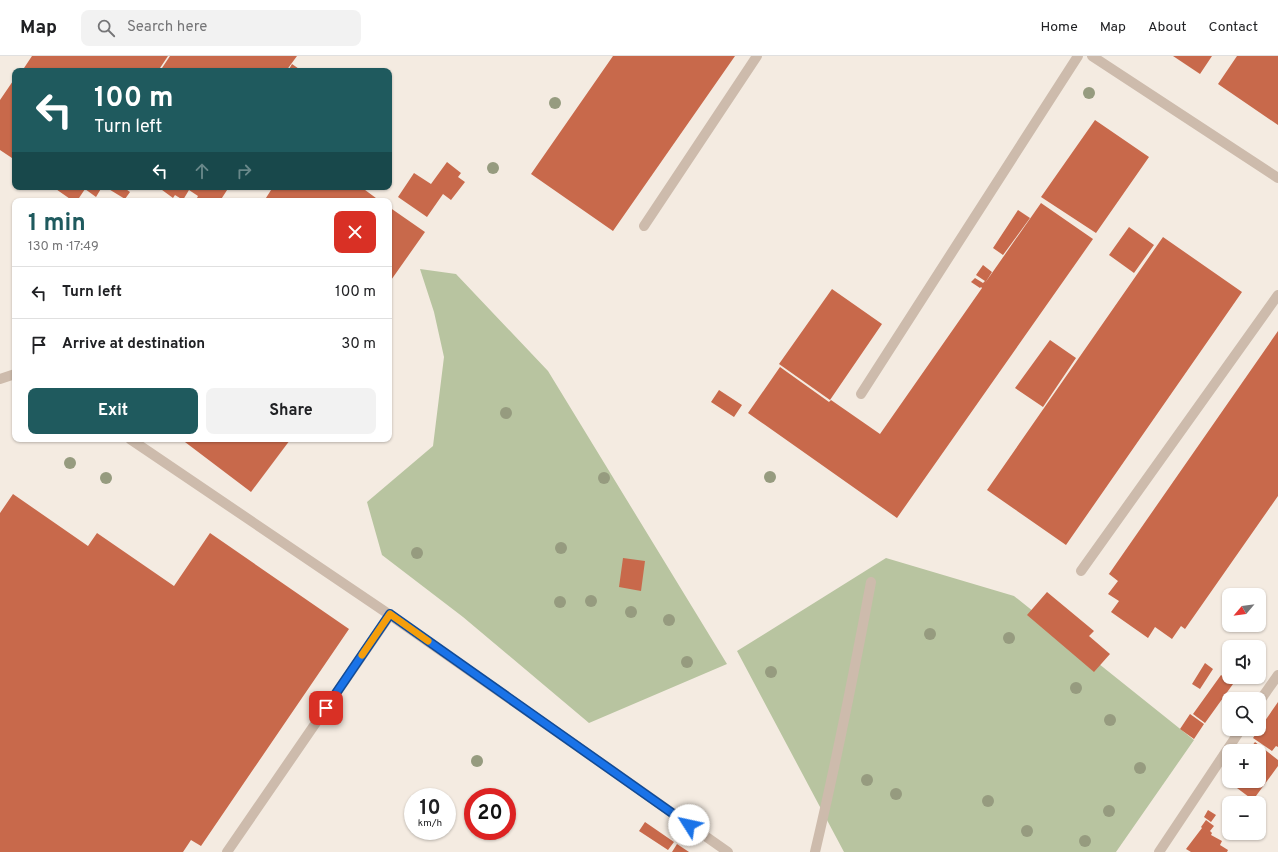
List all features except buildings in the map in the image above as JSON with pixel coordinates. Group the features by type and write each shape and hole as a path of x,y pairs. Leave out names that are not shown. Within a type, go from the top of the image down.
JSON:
{"street":[{"path":"644,226 757,56"},
{"path":"861,394 1078,56"},
{"path":"1092,56 1278,178"},
{"path":"1081,571 1278,295"},
{"path":"0,379 12,375"},
{"path":"134,442 390,614 728,852"},
{"path":"815,852 832,780 871,582"},
{"path":"227,852 390,614"},
{"path":"1266,692 1278,675"},
{"path":"1159,852 1236,736"}],"green space":[{"path":"420,269 456,274 548,371 727,664 589,723 463,617 382,555 367,502 433,446 444,357 434,312"},
{"path":"886,558 1014,596 1194,740 1116,852 844,852 737,651"}],"slow traffic":[{"path":"362,655 390,614 428,641"}],"route":[{"path":"326,708 390,614 689,825"}]}
